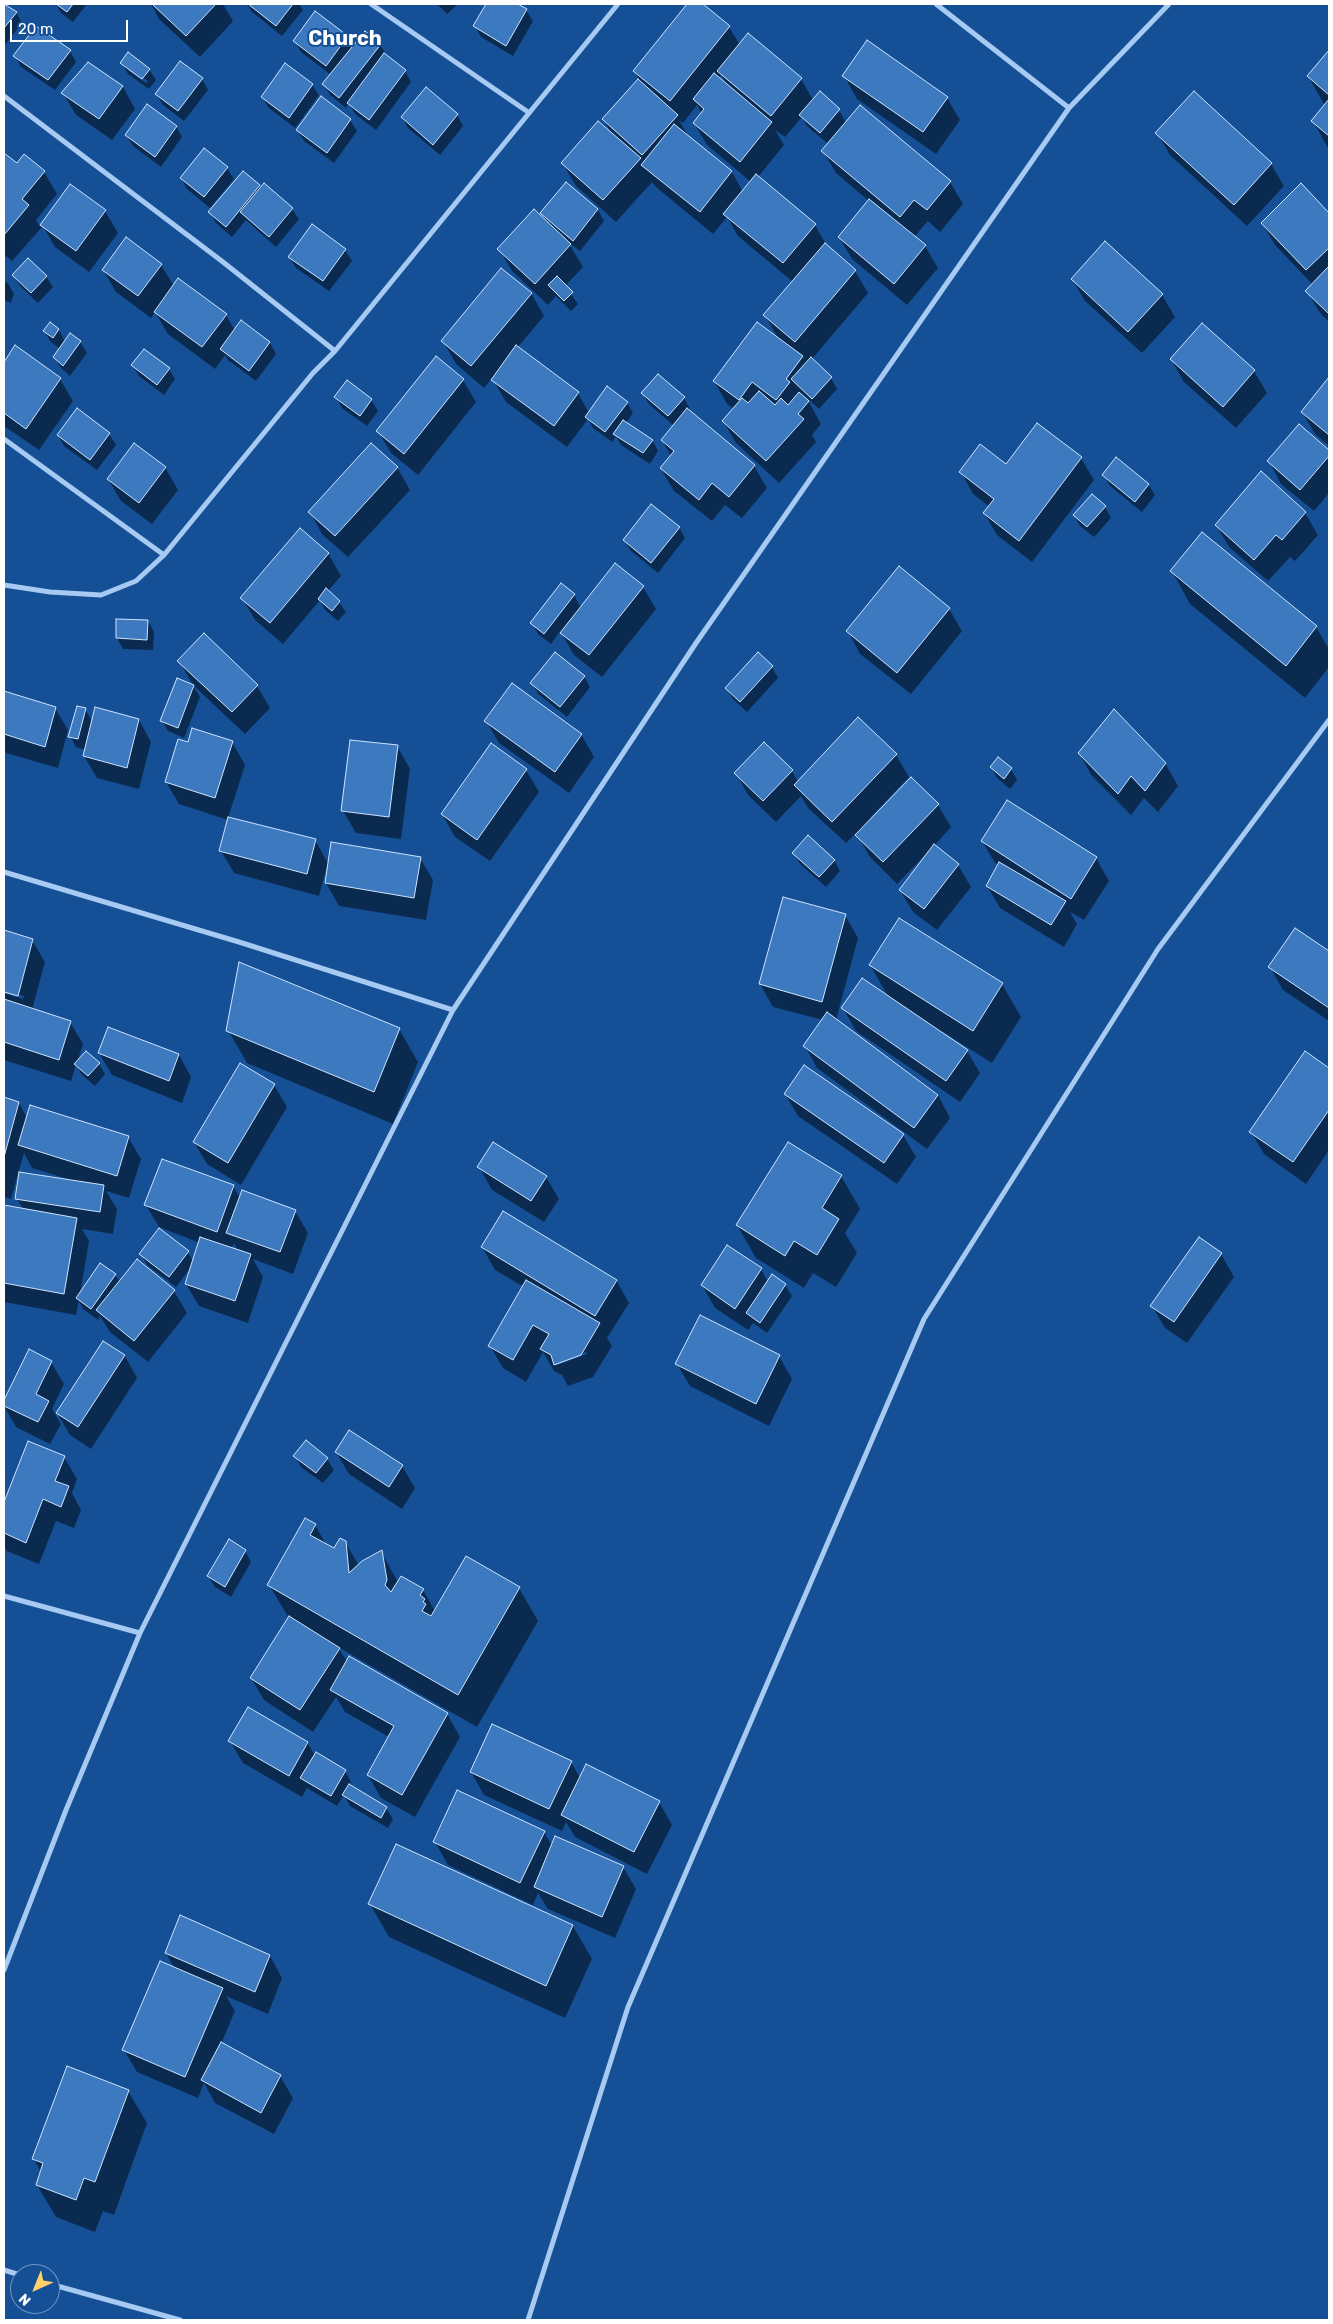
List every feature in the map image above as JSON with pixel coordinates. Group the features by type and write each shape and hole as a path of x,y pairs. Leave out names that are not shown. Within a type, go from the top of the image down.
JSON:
{"street":[{"path":"371,4 528,112"},
{"path":"4,585 50,592 101,595 136,581 164,556 312,373 335,351 618,4"},
{"path":"936,4 1069,108"},
{"path":"4,1970 66,1810 140,1633 453,1010 696,643 1069,108 1169,4"},
{"path":"4,96 223,262 335,351"},
{"path":"4,438 164,556"},
{"path":"528,2320 628,2007 924,1319 1158,949 1329,720"},
{"path":"4,872 239,942 453,1010"},
{"path":"4,1596 140,1633"},
{"path":"60,2287 180,2320"}],"building":[{"path":"4,4 17,12 4,28"},
{"path":"56,4 73,4 67,12"},
{"path":"152,4 216,4 186,36"},
{"path":"248,4 293,4 276,26"},
{"path":"486,4 518,4 527,9 506,46 473,26"},
{"path":"687,4 703,4 730,26 670,101 633,71"},
{"path":"315,11 348,36 326,66 293,41"},
{"path":"36,26 71,50 48,80 13,56"},
{"path":"365,31 381,44 339,98 322,84"},
{"path":"748,33 802,78 771,116 717,71"},
{"path":"867,40 948,97 923,132 842,76"},
{"path":"1329,50 1329,95 1307,76"},
{"path":"128,52 150,69 142,79 120,63"},
{"path":"384,53 406,70 369,120 347,103"},
{"path":"180,61 203,78 178,111 155,94"},
{"path":"88,62 123,86 99,119 61,93"},
{"path":"285,63 313,84 289,118 261,97"},
{"path":"714,73 772,122 740,162 693,123 704,109 693,99"},
{"path":"638,79 678,115 642,155 602,119"},
{"path":"426,87 458,114 433,145 401,117"},
{"path":"820,91 840,109 820,133 799,115"},
{"path":"1194,91 1272,163 1234,205 1155,133"},
{"path":"321,96 351,119 327,153 296,130"},
{"path":"1329,99 1329,136 1311,121"},
{"path":"147,104 177,126 155,157 125,135"},
{"path":"860,105 951,181 927,210 914,200 900,217 821,151"},
{"path":"598,121 641,158 603,200 561,163"},
{"path":"674,124 732,171 700,212 641,165"},
{"path":"204,148 228,167 204,197 180,178"},
{"path":"4,153 17,163 24,154 45,171 22,199 29,205 4,235"},
{"path":"243,171 260,185 226,227 208,212"},
{"path":"756,174 816,224 783,263 723,214"},
{"path":"566,182 598,209 573,241 540,213"},
{"path":"264,183 293,208 269,237 240,212"},
{"path":"1301,183 1329,213 1329,248 1306,270 1261,223"},
{"path":"70,184 106,210 76,251 40,225"},
{"path":"869,199 926,245 894,284 838,237"},
{"path":"534,209 571,244 535,284 497,249"},
{"path":"312,224 346,249 323,281 288,257"},
{"path":"126,237 162,264 138,296 102,270"},
{"path":"1105,241 1163,294 1128,332 1071,279"},
{"path":"825,243 856,270 795,342 763,315"},
{"path":"28,258 47,276 31,293 12,275"},
{"path":"1329,266 1329,314 1305,291"},
{"path":"501,268 532,293 471,366 441,341"},
{"path":"557,276 573,292 564,301 548,285"},
{"path":"178,278 227,314 202,347 154,312"},
{"path":"241,320 270,342 249,371 220,349"},
{"path":"50,322 59,329 53,338 43,331"},
{"path":"757,322 803,356 786,379 790,382 776,400 752,382 739,400 713,381"},
{"path":"1202,323 1255,370 1223,407 1170,359"},
{"path":"70,333 81,341 63,366 53,357"},
{"path":"15,345 61,378 26,429 4,413 4,362"},
{"path":"516,345 579,392 554,426 491,380"},
{"path":"144,349 170,368 157,385 131,365"},
{"path":"436,356 464,379 404,454 376,431"},
{"path":"811,357 832,377 812,399 791,379"},
{"path":"658,374 685,397 668,416 641,393"},
{"path":"1329,377 1329,435 1301,412"},
{"path":"347,380 372,399 360,416 334,397"},
{"path":"607,386 628,402 605,432 585,417"},
{"path":"759,391 775,405 781,398 788,405 799,392 809,401 798,414 804,419 766,461 722,421 742,398 748,403"},
{"path":"77,408 110,433 90,460 57,435"},
{"path":"687,408 755,465 729,497 712,483 699,500 660,468 674,451 661,440"},
{"path":"623,420 653,440 643,453 613,434"},
{"path":"1037,423 1082,457 1019,541 983,513 994,499 959,472 980,444 1006,464"},
{"path":"1299,424 1329,450 1329,456 1300,490 1267,461"},
{"path":"134,443 166,467 139,503 107,479"},
{"path":"371,443 398,467 335,536 308,512"},
{"path":"1116,457 1149,484 1135,502 1102,475"},
{"path":"1261,471 1306,512 1282,540 1276,535 1254,560 1215,525"},
{"path":"1092,494 1106,506 1087,527 1073,515"},
{"path":"651,504 680,527 651,563 623,540"},
{"path":"300,528 329,553 270,623 240,598"},
{"path":"1202,532 1317,626 1286,666 1170,571"},
{"path":"615,563 644,586 589,655 560,633"},
{"path":"899,566 950,608 897,673 846,631"},
{"path":"561,583 575,594 544,634 530,623"},
{"path":"326,588 340,601 332,611 318,599"},
{"path":"116,619 148,620 147,640 116,638"},
{"path":"204,633 258,685 232,712 177,661"},
{"path":"555,652 585,676 560,707 530,683"},
{"path":"758,652 773,666 740,702 725,688"},
{"path":"177,678 194,685 178,728 160,721"},
{"path":"512,683 582,734 555,772 484,721"},
{"path":"4,691 56,707 45,747 4,734"},
{"path":"77,706 86,708 78,739 68,737"},
{"path":"95,707 139,719 127,768 83,756"},
{"path":"1114,709 1166,763 1145,791 1131,776 1118,794 1078,753"},
{"path":"858,717 897,754 832,822 794,785"},
{"path":"192,728 233,741 215,798 165,782 178,739 188,742"},
{"path":"350,740 398,745 389,817 341,811"},
{"path":"764,742 793,770 763,801 734,773"},
{"path":"491,743 527,769 477,840 441,814"},
{"path":"998,757 1012,768 1004,779 990,767"},
{"path":"911,777 939,804 883,862 855,835"},
{"path":"1007,800 1097,857 1071,899 981,841"},
{"path":"228,817 316,839 307,874 219,851"},
{"path":"808,835 835,860 819,877 792,853"},
{"path":"331,842 421,857 414,898 325,883"},
{"path":"934,844 959,864 924,909 899,890"},
{"path":"999,862 1066,901 1051,925 986,886"},
{"path":"783,897 846,914 822,1002 759,984"},
{"path":"899,918 1003,983 973,1031 869,965"},
{"path":"1295,928 1329,951 1329,1008 1268,967"},
{"path":"4,930 33,939 18,996 4,992"},
{"path":"239,962 400,1028 374,1092 226,1031"},
{"path":"862,978 968,1050 946,1081 841,1008"},
{"path":"4,999 71,1021 59,1060 4,1042"},
{"path":"827,1012 938,1095 914,1128 803,1046"},
{"path":"108,1027 179,1054 169,1081 98,1053"},
{"path":"86,1051 100,1063 88,1076 74,1064"},
{"path":"1305,1051 1329,1068 1329,1110 1293,1162 1249,1132"},
{"path":"240,1063 275,1084 228,1163 193,1142"},
{"path":"804,1065 904,1134 884,1163 784,1094"},
{"path":"4,1097 19,1102 4,1157"},
{"path":"30,1105 129,1136 117,1176 18,1145"},
{"path":"493,1142 547,1176 531,1201 477,1167"},
{"path":"788,1142 842,1175 822,1208 839,1219 817,1255 794,1241 785,1256 736,1225"},
{"path":"162,1159 234,1185 217,1232 144,1205"},
{"path":"19,1172 104,1185 100,1212 15,1199"},
{"path":"242,1190 296,1210 280,1252 226,1233"},
{"path":"4,1205 77,1218 64,1294 4,1283"},
{"path":"503,1211 617,1280 595,1316 481,1247"},
{"path":"159,1228 189,1251 169,1277 139,1254"},
{"path":"200,1237 251,1254 235,1301 185,1284"},
{"path":"1199,1237 1222,1253 1174,1322 1150,1306"},
{"path":"727,1245 762,1268 735,1309 701,1285"},
{"path":"137,1259 175,1290 134,1341 96,1310"},
{"path":"100,1263 116,1274 91,1309 76,1298"},
{"path":"772,1274 786,1284 760,1323 746,1313"},
{"path":"526,1280 600,1323 581,1355 554,1365 551,1355 540,1349 549,1334 533,1325 513,1360 488,1346"},
{"path":"700,1315 780,1355 756,1404 675,1364"},
{"path":"103,1341 125,1355 78,1427 56,1413"},
{"path":"29,1349 52,1361 36,1394 49,1401 38,1422 4,1406 4,1400"},
{"path":"349,1430 403,1465 389,1487 335,1452"},
{"path":"306,1440 328,1458 316,1473 293,1456"},
{"path":"28,1441 65,1456 55,1481 69,1486 61,1507 43,1499 26,1543 4,1533 4,1502"},
{"path":"305,1518 316,1524 310,1535 334,1548 340,1538 346,1541 349,1573 362,1561 382,1550 387,1580 385,1585 391,1592 401,1576 424,1589 420,1595 425,1599 423,1602 426,1604 422,1611 431,1616 466,1556 520,1587 458,1695 267,1585"},
{"path":"229,1539 246,1550 225,1587 207,1576"},
{"path":"289,1616 340,1648 300,1710 250,1678"},
{"path":"349,1656 448,1713 402,1795 367,1775 394,1726 330,1690"},
{"path":"248,1707 308,1742 289,1776 228,1741"},
{"path":"492,1724 572,1761 549,1809 470,1772"},
{"path":"316,1752 346,1770 331,1796 300,1778"},
{"path":"586,1764 660,1801 634,1852 561,1815"},
{"path":"349,1784 387,1807 381,1818 342,1795"},
{"path":"457,1790 545,1831 520,1883 433,1842"},
{"path":"555,1836 624,1866 602,1917 534,1887"},
{"path":"396,1844 573,1925 546,1986 368,1904"},
{"path":"180,1915 270,1955 255,1992 165,1953"},
{"path":"160,1961 223,1988 185,2077 122,2050"},
{"path":"221,2042 281,2075 261,2113 201,2080"},
{"path":"67,2066 129,2090 95,2182 84,2178 76,2200 36,2185 43,2163 32,2159"}],"district":[{"name":"Church","path":"345,39"}]}
